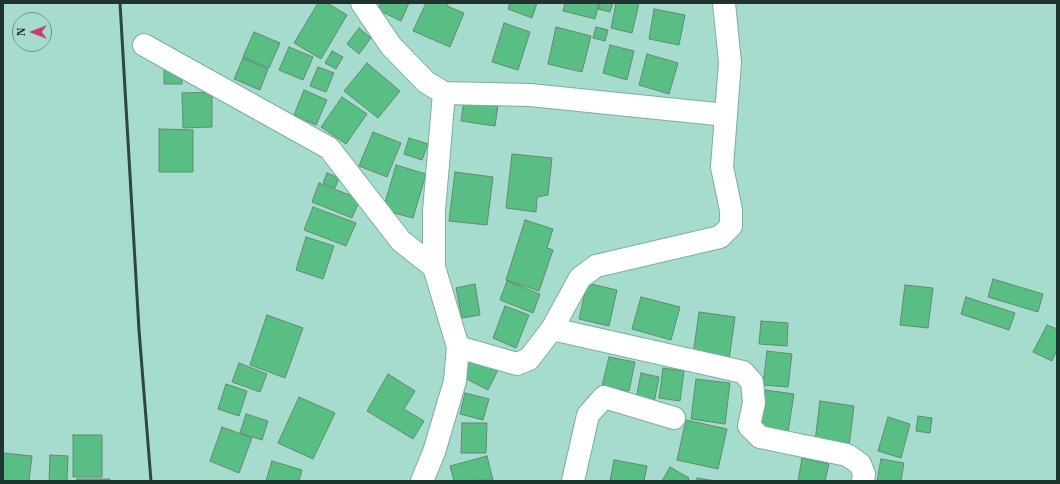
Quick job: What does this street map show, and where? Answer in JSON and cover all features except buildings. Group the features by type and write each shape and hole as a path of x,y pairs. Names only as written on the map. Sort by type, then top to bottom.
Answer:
{"street":[{"path":"362,3 391,46 426,82 444,93 530,95 726,114"},
{"path":"458,347 517,364 529,360 552,329 580,278 596,266 720,237 730,226 731,210 722,167 730,62 724,3"},
{"path":"144,45 330,148 401,241 434,267"},
{"path":"422,481 434,452 455,381 458,347 434,267 434,211 444,93"},
{"path":"552,329 743,372 752,382 754,403 749,426 760,437 847,455 860,464 864,474 863,481"},
{"path":"573,481 588,415 604,397 674,418"}],"railway":[{"path":"120,3 139,330 151,481"}]}
